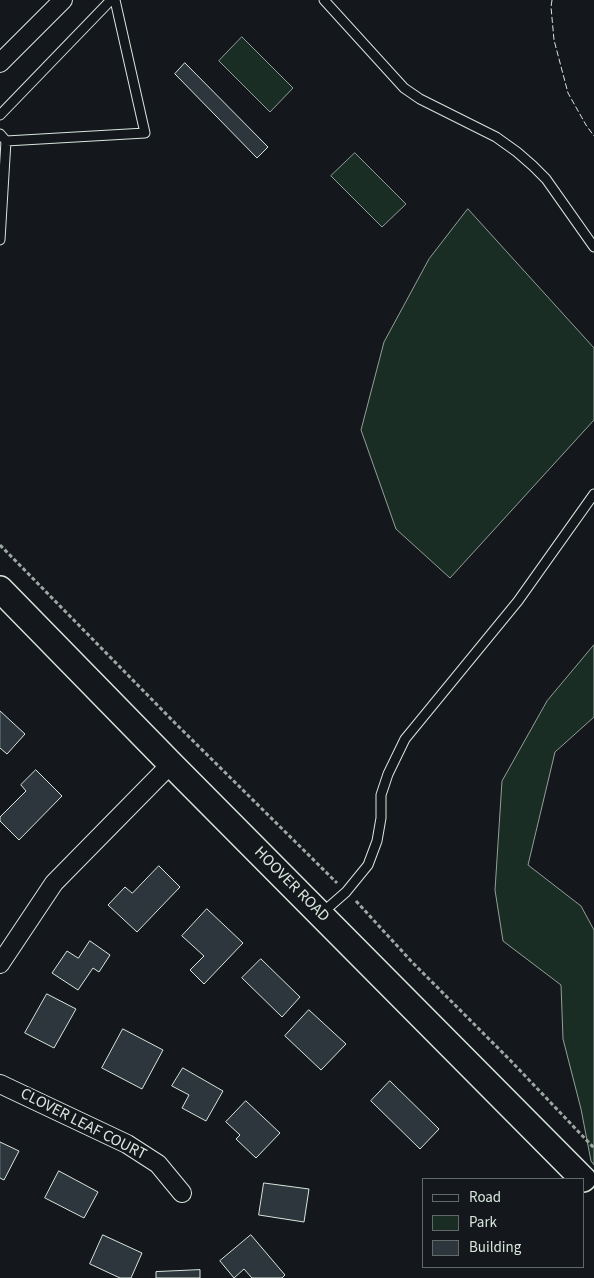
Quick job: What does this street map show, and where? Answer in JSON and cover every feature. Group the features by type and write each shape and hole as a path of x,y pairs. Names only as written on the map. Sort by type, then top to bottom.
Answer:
{"main road":[{"name":"HOOVER ROAD","path":"0,589 582,1178"},
{"name":"HOOVER ROAD","path":"584,1180 594,1191"}],"street":[{"path":"0,62 63,0"},
{"path":"0,964 54,883 171,764"},
{"name":"CLOVER LEAF COURT","path":"0,1084 127,1144 158,1164 182,1193"}],"lane":[{"path":"0,115 111,0"},
{"path":"0,240 3,137 145,133 115,0"},
{"path":"324,0 404,88 420,99 496,138 517,152 533,166 546,179 594,247"},
{"path":"320,914 346,892 368,865 378,841 381,795 388,774 405,739 518,601 594,494"}],"path":[{"path":"0,545 346,892 594,1148"}],"green space":[{"path":"242,37 293,88 270,112 219,61"},
{"path":"355,153 406,204 382,227 331,176"},
{"path":"468,209 594,348 594,420 450,578 396,529 361,430 384,342 429,259"},
{"path":"594,645 594,717 555,752 528,865 581,906 594,930 594,1165 591,1161 581,1109 563,1039 561,985 503,941 495,890 502,781 547,701"}],"building":[{"path":"185,63 268,147 257,158 175,74"},
{"path":"0,711 25,734 7,754 0,748"},
{"path":"36,770 62,796 19,840 0,821 0,817 26,791 21,785"},
{"path":"159,866 180,887 137,932 108,905 125,887 132,893"},
{"path":"207,909 243,943 204,984 190,970 204,956 182,936"},
{"path":"90,941 110,955 99,972 93,968 78,990 52,973 67,951 78,958"},
{"path":"261,959 300,997 282,1017 242,978"},
{"path":"47,994 76,1009 54,1048 25,1033"},
{"path":"309,1010 346,1044 321,1070 285,1036"},
{"path":"123,1029 163,1050 142,1089 102,1068"},
{"path":"183,1068 223,1091 206,1121 182,1108 189,1095 172,1086"},
{"path":"390,1081 439,1129 420,1149 371,1101"},
{"path":"246,1101 280,1133 256,1158 236,1139 240,1135 226,1122"},
{"path":"0,1142 19,1151 4,1180 0,1178"},
{"path":"59,1171 98,1192 84,1218 45,1198"},
{"path":"264,1183 309,1189 304,1222 259,1215"},
{"path":"103,1235 142,1253 131,1278 120,1278 90,1264"},
{"path":"251,1235 285,1275 282,1278 252,1278 244,1269 234,1278 220,1261"},
{"path":"200,1270 200,1278 156,1278 156,1272"}],"fence":[{"path":"552,0 554,40 568,93 594,136"}]}
